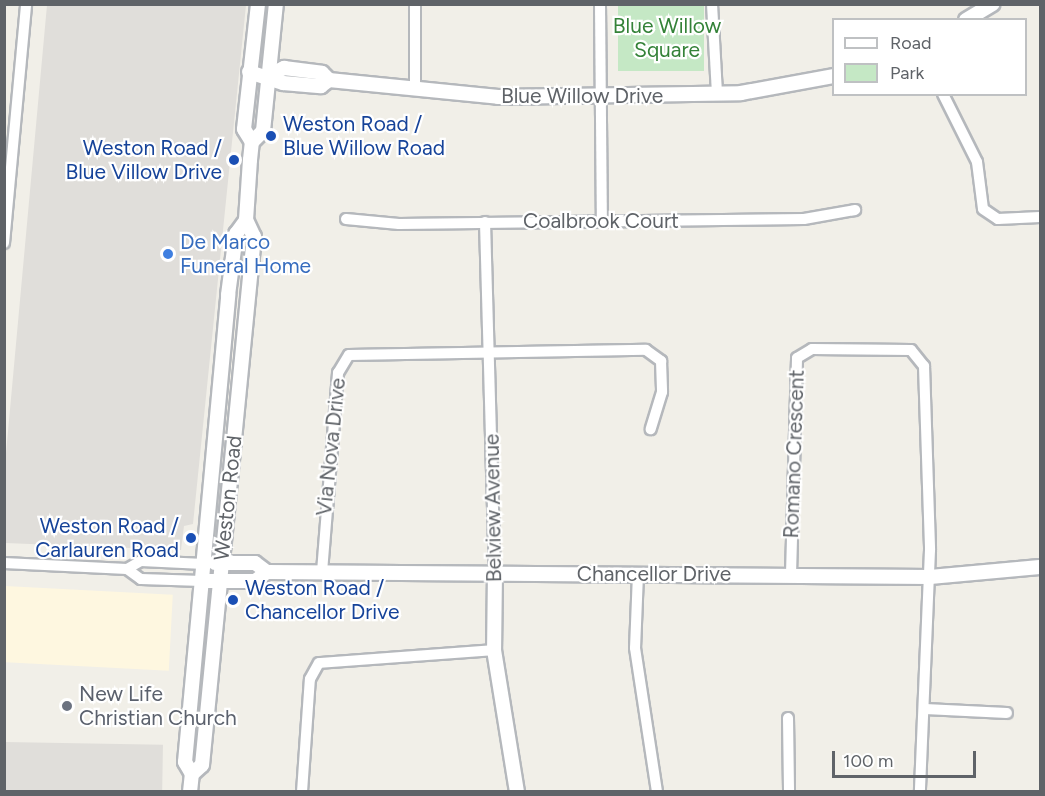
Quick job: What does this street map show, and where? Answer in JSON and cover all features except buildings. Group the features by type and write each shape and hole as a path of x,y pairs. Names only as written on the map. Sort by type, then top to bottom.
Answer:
{"street":[{"path":"4,243 26,4"},
{"name":"Weston Road","path":"192,774 202,765 254,237 246,220 252,142 244,129 258,4"},
{"name":"Weston Road","path":"252,142 263,131 276,4"},
{"path":"415,4 416,89"},
{"path":"600,4 602,221"},
{"path":"712,4 717,94"},
{"path":"969,18 993,4"},
{"name":"Blue Willow Drive","path":"249,72 270,75 283,83 321,86 329,80 498,97 717,94 832,76"},
{"path":"944,96 977,162 983,209 998,219 1041,217"},
{"name":"Coalbrook Court","path":"346,219 399,224 804,219 855,210"},
{"name":"Weston Road","path":"190,792 192,774 184,762 236,234 246,220"},
{"name":"Belview Avenue","path":"485,222 485,351 495,455 494,650 517,792"},
{"name":"Romano Crescent","path":"791,574 798,358 812,349 911,350 924,366 930,577"},
{"path":"485,351 656,354 662,392 651,429"},
{"name":"Via Nova Drive","path":"322,572 323,520 344,358 361,352 485,351"},
{"path":"4,563 127,569 141,561 204,564"},
{"name":"Chancellor Drive","path":"204,564 255,564 267,572 791,574 930,577 1041,567"},
{"path":"127,569 141,579 202,581"},
{"name":"Chancellor Drive","path":"202,581 255,581 267,572"},
{"path":"638,574 635,648 657,792"},
{"path":"920,792 930,577"},
{"path":"302,792 310,679 319,663 494,650"},
{"path":"925,709 1007,713"},
{"path":"788,718 789,792"}],"shaded area":[{"path":"47,5 246,5 193,524 184,526 181,550 5,543 5,464"},
{"path":"5,586 173,595 169,671 4,662"},
{"path":"5,742 163,745 162,792 4,791"}],"green space":[{"name":"Blue Willow Square","path":"618,5 704,5 704,71 618,71"}],"place":[{"name":"Weston Road / Blue Willow Road","path":"271,136"},
{"name":"Weston Road / Blue Villow Drive","path":"234,160"},
{"name":"De Marco Funeral Home","path":"168,254"},
{"name":"Weston Road / Carlauren Road","path":"191,538"},
{"name":"Weston Road / Chancellor Drive","path":"233,600"},
{"name":"New Life Christian Church","path":"67,706"}]}
